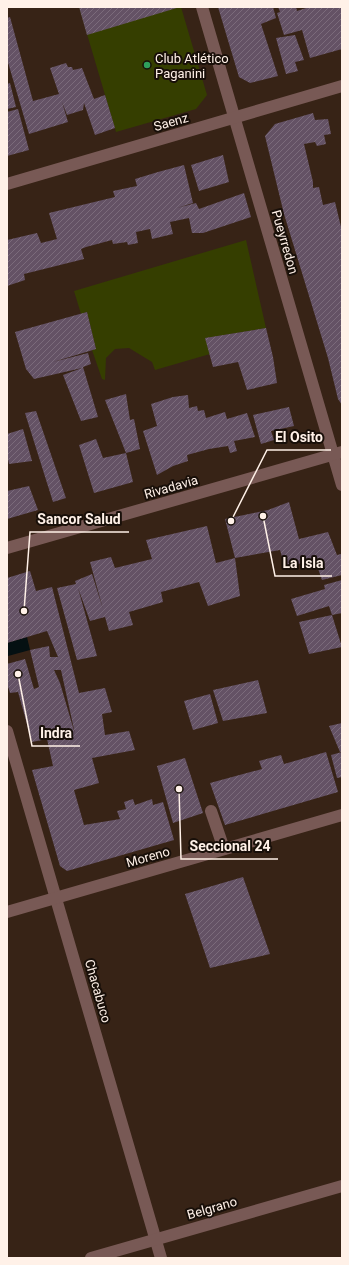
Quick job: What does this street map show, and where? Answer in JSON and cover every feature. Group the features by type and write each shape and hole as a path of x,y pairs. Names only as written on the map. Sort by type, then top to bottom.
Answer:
{"street":[{"name":"Pueyrredon","path":"202,7 234,117 338,453 342,486"},
{"name":"Saenz","path":"7,184 342,86"},
{"name":"Rivadavia","path":"7,548 338,453"},
{"name":"Chacabuco","path":"7,731 161,1258"},
{"path":"211,811 224,849"},
{"name":"Moreno","path":"7,912 342,815"},
{"name":"Belgrano","path":"91,1258 342,1186"}],"green space":[{"name":"Club Atlético Paganini","path":"79,7 181,7 207,95 196,109 116,132"},
{"path":"246,240 266,328 206,338 210,354 155,370 152,362 129,348 115,349 106,358 105,380 102,379 92,350 96,349 87,312 81,314 74,291"}],"shaded area":[{"path":"27,637 30,650 8,656 7,643"}],"building":[{"path":"79,7 180,7 87,35"},
{"path":"218,7 273,7 276,18 261,24 278,76 250,83 239,77"},
{"path":"278,7 296,7 297,11 309,7 342,7 342,49 310,58 302,30 284,35 277,13 280,12"},
{"path":"10,17 33,101 59,94 50,68 66,63 68,67 72,67 73,70 82,68 94,99 105,95 115,128 95,135 84,103 83,110 67,115 62,102 68,122 29,134 7,59 7,18"},
{"path":"295,35 304,60 295,62 298,71 286,74 276,38"},
{"path":"10,83 16,107 7,109 7,84"},
{"path":"18,109 29,150 7,156 7,112"},
{"path":"313,113 315,120 328,119 331,134 324,135 326,144 317,146 315,142 304,144 313,182 313,188 319,187 323,205 335,202 342,231 342,405 338,399 328,358 284,214 265,136 275,124"},
{"path":"223,155 229,182 199,191 191,165"},
{"path":"184,165 193,203 177,208 196,203 199,209 244,193 251,217 203,233 192,233 189,218 170,222 173,234 152,239 150,229 136,232 138,243 128,245 127,242 113,244 112,240 86,247 81,249 84,259 24,274 25,280 7,286 7,240 37,233 41,243 57,239 49,213 115,197 113,191 137,186 135,179"},
{"path":"87,312 96,349 53,362 88,353 91,364 83,367 98,417 81,421 63,375 82,368 34,379 26,369 15,332"},
{"path":"266,328 277,383 247,390 238,362 213,367 205,338"},
{"path":"126,394 130,420 134,419 140,449 126,453 105,400"},
{"path":"188,395 189,408 197,406 198,411 204,410 206,418 225,412 227,419 247,413 255,437 234,441 237,451 230,453 228,446 187,455 188,461 173,466 157,475 143,431 157,426 151,404 173,397"},
{"path":"289,407 294,426 271,431 274,440 261,444 253,415"},
{"path":"36,411 66,498 53,502 25,413"},
{"path":"23,429 32,461 9,464 7,453 7,434"},
{"path":"96,439 103,458 126,453 133,482 94,493 79,445"},
{"path":"29,486 38,510 7,519 7,491"},
{"path":"289,502 299,539 328,532 337,555 341,554 342,575 322,580 315,560 285,567 280,550 235,558 225,519 268,510"},
{"path":"207,526 216,563 235,558 240,596 208,606 199,582 161,592 163,602 129,612 133,625 109,631 105,617 90,621 78,588 97,656 77,660 57,588 76,584 75,581 92,574 103,609 90,562 111,557 115,568 152,559 146,540"},
{"path":"30,571 36,591 52,587 79,693 105,688 112,712 102,714 105,735 129,731 135,750 92,758 99,783 74,790 84,825 120,819 117,811 126,809 124,802 133,799 135,805 152,799 153,805 163,802 174,840 67,871 60,866 32,770 53,766 47,739 32,742 18,692 10,693 7,683 7,664 25,659 34,689 39,687 30,650 49,646 50,657 58,657 47,631 7,643 7,578","holes":["54,670 61,670 75,734 60,683"]},
{"path":"342,580 342,613 332,615 329,606 297,616 291,599 325,589 324,585"},
{"path":"332,615 342,647 309,654 299,622"},
{"path":"258,680 267,713 223,721 213,690"},
{"path":"210,694 218,723 193,730 184,701"},
{"path":"342,723 342,751 340,752 329,726"},
{"path":"326,752 338,792 225,825 210,783 262,769 259,761 281,755 284,764"},
{"path":"342,752 342,777 337,778 331,755"},
{"path":"185,758 203,813 173,823 157,766"},
{"path":"243,877 270,954 210,968 185,894"}],"place":[{"name":"Club Atlético Paganini","path":"147,65"},
{"name":"La Isla","path":"263,516"},
{"name":"El Osito","path":"231,521"},
{"name":"Sancor Salud","path":"24,611"},
{"name":"Indra","path":"18,674"},
{"name":"Seccional 24","path":"179,789"}]}
